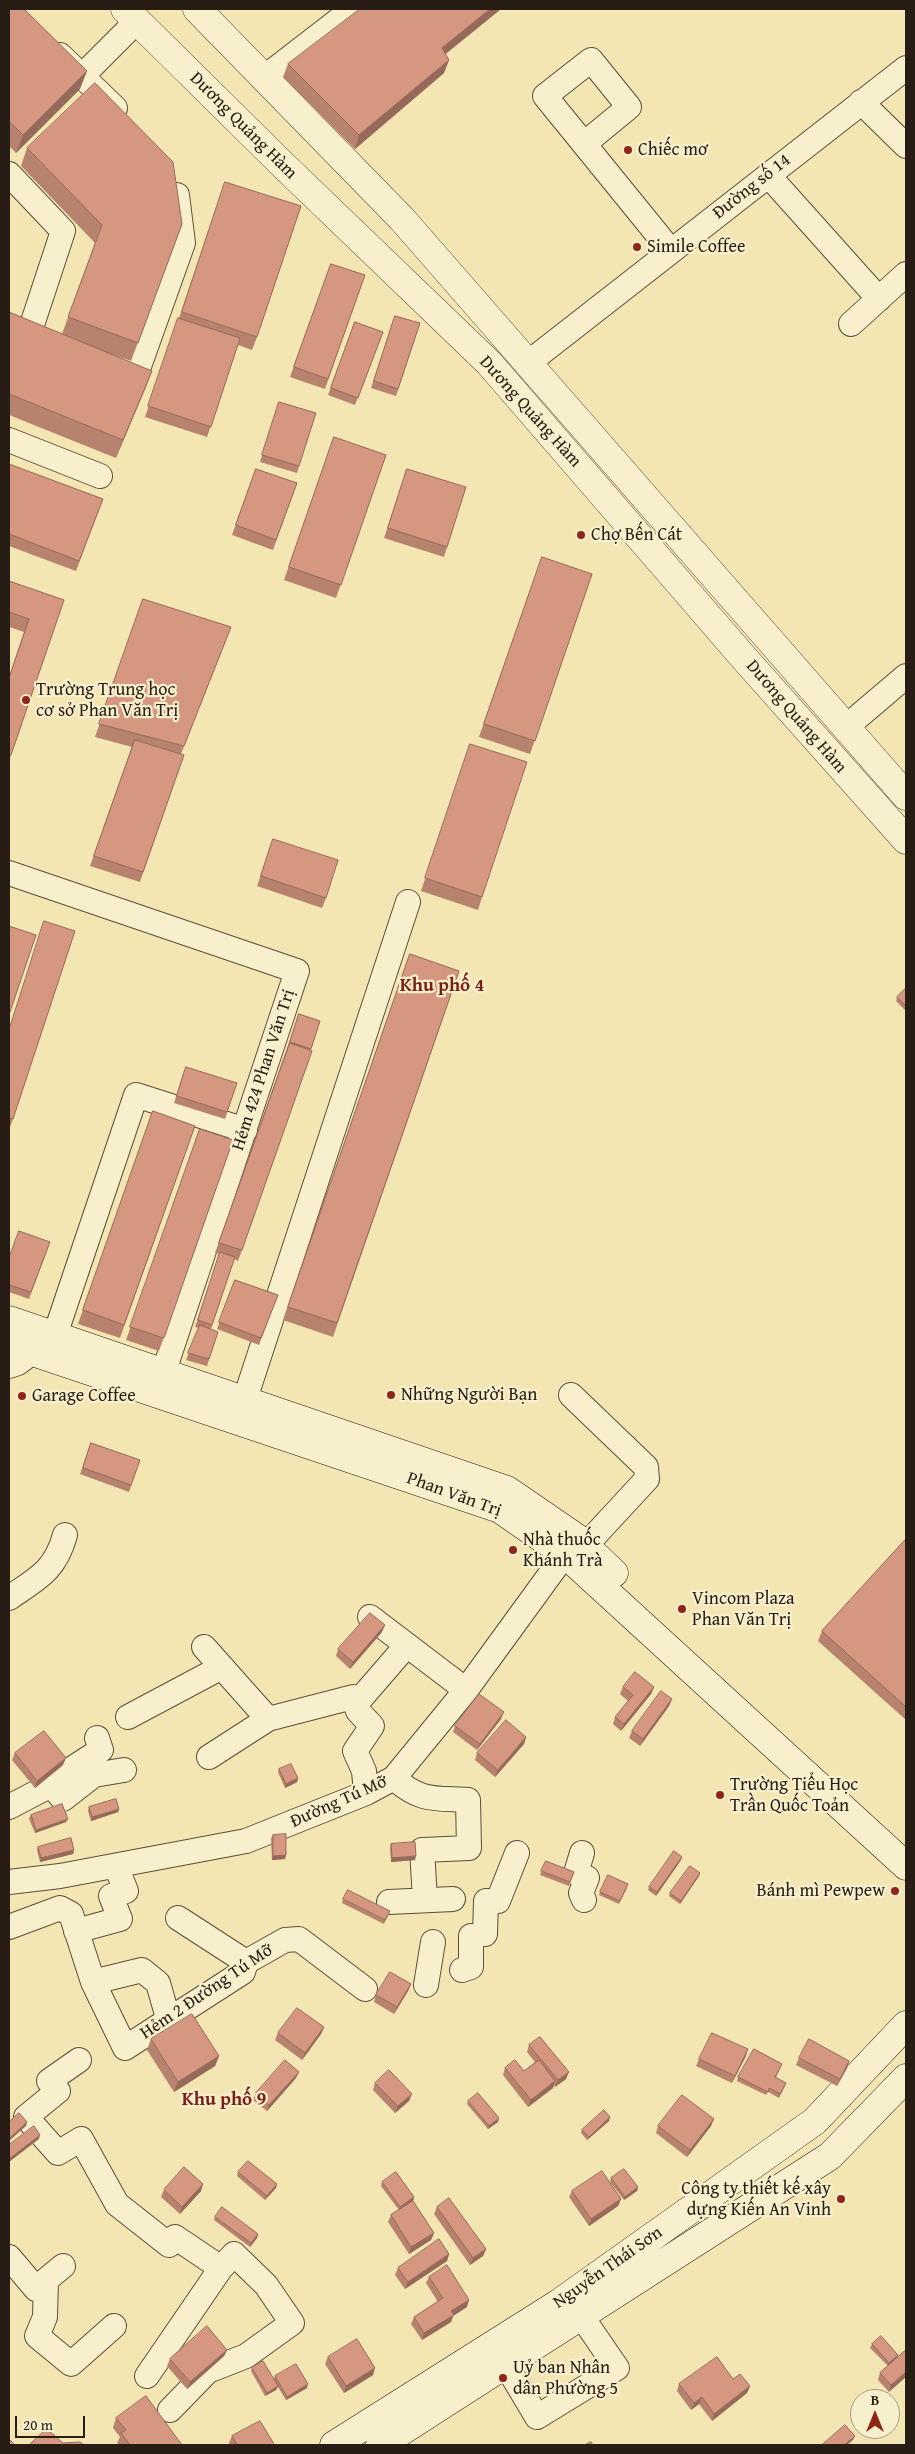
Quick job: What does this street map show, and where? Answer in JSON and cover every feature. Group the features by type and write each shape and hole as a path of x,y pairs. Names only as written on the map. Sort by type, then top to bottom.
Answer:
{"main road":[{"name":"Dương Quảng Hàm","path":"197,9 402,219 906,796"},
{"name":"Dương Quảng Hàm","path":"131,15 505,382 744,658 906,840"},
{"path":"505,382 528,363"},
{"name":"Phan Văn Trị","path":"9,1320 244,1399 291,1427"},
{"name":"Phan Văn Trị","path":"21,1349 507,1490 726,1689 906,1866"},
{"name":"Phan Văn Trị","path":"726,1689 906,1842"},
{"name":"Nguyễn Thái Sơn","path":"380,2445 438,2394 559,2303 815,2121 906,2025"},
{"name":"Nguyễn Thái Sơn","path":"334,2445 438,2394 506,2365 582,2317 830,2156 906,2078"}],"street":[{"path":"265,77 353,9"},
{"path":"85,87 131,15"},
{"path":"47,42 85,87 132,124"},
{"name":"Đường số 14","path":"528,363 906,68"},
{"path":"861,102 906,146"},
{"path":"584,144 671,251"},
{"path":"13,169 64,231 29,331"},
{"path":"92,355 137,372 183,243 174,172"},
{"path":"768,175 879,299"},
{"path":"852,324 906,274"},
{"path":"9,440 100,476"},
{"path":"846,727 906,676"},
{"name":"Hẻm 424 Phan Văn Trị","path":"9,873 297,971 164,1371"},
{"path":"244,1399 408,902"},
{"path":"9,1366 18,1364 21,1349 56,1335 136,1095 244,1130"},
{"name":"Đường Tú Mỡ","path":"9,1882 116,1866 246,1841 366,1793 394,1778 466,1690 575,1550 647,1479 648,1472 646,1467 571,1395"},
{"path":"9,1598 50,1569 65,1535"},
{"path":"370,1617 466,1690"},
{"path":"356,1704 407,1645"},
{"path":"204,1647 268,1719"},
{"path":"128,1718 222,1667"},
{"path":"209,1757 268,1719 354,1697 358,1711 372,1726 355,1751 364,1771 366,1793"},
{"path":"9,1807 51,1785 54,1780 101,1750 97,1738"},
{"path":"51,1785 63,1799 94,1776 124,1770"},
{"path":"394,1778 406,1789 422,1798 468,1800 469,1848 422,1850 425,1899"},
{"path":"462,1970 471,1967 486,1901 498,1901 517,1853"},
{"path":"582,1853 576,1873 586,1878 581,1893 584,1900"},
{"path":"76,1931 120,1919 111,1896 126,1891 116,1866"},
{"path":"389,1902 453,1899"},
{"name":"Hẻm 2 Đường Tú Mỡ","path":"9,1927 60,1908 71,1914 93,1982 124,2048 168,2018 243,1972 246,1962 285,1940 299,1939 365,1989"},
{"path":"178,1918 246,1962"},
{"path":"426,1985 433,1942"},
{"path":"93,1982 142,1970 158,1983 168,2018"},
{"path":"79,2060 49,2081 58,2091 26,2117 58,2153 81,2139 117,2204 172,2241 221,2268"},
{"path":"147,2376 221,2268 234,2254 266,2285 292,2323 246,2356 208,2371 170,2410"},
{"path":"9,2257 36,2289 54,2273 45,2317 37,2336 71,2364 114,2326"},
{"path":"506,2365 537,2418 617,2368 582,2317"}],"building":[{"path":"9,9 24,9 87,71 23,135 9,121"},
{"path":"360,9 490,9 442,48 449,60 359,135 288,64"},
{"path":"95,83 173,162 182,224 138,343 68,317 102,225 27,148"},
{"path":"225,182 301,206 257,337 182,312"},
{"path":"331,264 365,275 328,379 294,367"},
{"path":"9,312 152,371 123,440 9,394"},
{"path":"395,316 420,323 398,389 374,381"},
{"path":"178,318 240,338 211,427 148,406"},
{"path":"355,322 383,332 358,398 331,388"},
{"path":"279,402 316,413 299,466 262,455"},
{"path":"334,437 386,455 341,585 289,567"},
{"path":"9,464 103,499 79,561 9,534"},
{"path":"256,469 297,483 276,540 236,525"},
{"path":"407,469 466,487 447,547 388,528"},
{"path":"542,557 592,574 535,741 484,724"},
{"path":"9,581 64,600 11,755 9,754 9,678 29,619 9,612"},
{"path":"143,599 231,627 184,746 99,724"},
{"path":"135,740 184,755 143,872 94,856"},
{"path":"470,744 527,762 482,897 425,878"},
{"path":"273,839 338,860 326,898 261,876"},
{"path":"44,921 75,931 13,1119 9,1118 9,1030"},
{"path":"9,926 36,935 9,1015"},
{"path":"410,954 459,971 337,1323 288,1307"},
{"path":"906,988 906,1006 897,997"},
{"path":"299,1014 320,1021 311,1049 290,1042"},
{"path":"290,1043 312,1051 242,1250 219,1243"},
{"path":"186,1067 237,1083 227,1112 177,1096"},
{"path":"153,1111 195,1126 124,1325 83,1310"},
{"path":"200,1129 233,1140 164,1338 130,1327"},
{"path":"19,1231 50,1242 31,1292 9,1285 9,1258"},
{"path":"220,1252 235,1257 212,1325 198,1320"},
{"path":"235,1280 278,1295 261,1338 219,1322"},
{"path":"200,1325 218,1332 209,1359 188,1353"},
{"path":"91,1443 140,1460 131,1485 83,1468"},
{"path":"906,1539 906,1707 822,1631"},
{"path":"370,1613 385,1625 353,1662 338,1649"},
{"path":"635,1672 654,1687 624,1724 615,1717 633,1695 623,1687"},
{"path":"661,1691 672,1699 643,1739 632,1731"},
{"path":"479,1694 504,1712 480,1744 455,1726"},
{"path":"506,1720 526,1737 498,1770 477,1753"},
{"path":"44,1731 66,1758 37,1781 15,1753"},
{"path":"291,1764 298,1778 286,1784 279,1769"},
{"path":"116,1799 119,1809 92,1817 89,1807"},
{"path":"62,1804 68,1819 36,1830 31,1815"},
{"path":"286,1834 286,1855 273,1856 273,1835"},
{"path":"71,1838 74,1850 41,1858 38,1847"},
{"path":"415,1842 416,1856 392,1858 391,1844"},
{"path":"674,1851 682,1857 657,1892 649,1887"},
{"path":"546,1861 574,1872 570,1882 541,1871"},
{"path":"690,1866 700,1873 681,1901 670,1893"},
{"path":"608,1875 628,1884 620,1901 600,1892"},
{"path":"348,1890 390,1911 385,1920 343,1899"},
{"path":"390,1972 411,1984 397,2007 376,1995"},
{"path":"297,2008 324,2027 305,2053 278,2033"},
{"path":"192,2014 219,2056 178,2082 151,2039"},
{"path":"712,2033 748,2049 735,2076 699,2059"},
{"path":"540,2037 569,2072 558,2080 529,2045"},
{"path":"809,2039 849,2061 840,2079 799,2058"},
{"path":"754,2049 782,2064 775,2077 786,2083 780,2094 769,2088 768,2092 738,2077"},
{"path":"285,2060 299,2072 269,2105 256,2093"},
{"path":"515,2060 524,2071 539,2060 555,2081 531,2100 505,2068"},
{"path":"389,2070 412,2094 398,2106 375,2083"},
{"path":"478,2093 499,2118 489,2126 468,2101"},
{"path":"682,2095 714,2119 690,2150 658,2126"},
{"path":"604,2110 610,2117 589,2137 582,2130"},
{"path":"19,2113 27,2122 9,2139 9,2122"},
{"path":"34,2126 40,2135 9,2159 9,2145"},
{"path":"248,2161 277,2184 267,2196 238,2172"},
{"path":"184,2167 203,2184 182,2207 164,2190"},
{"path":"624,2169 638,2187 625,2197 611,2178"},
{"path":"602,2171 621,2199 591,2219 572,2191"},
{"path":"396,2172 414,2197 400,2207 382,2182"},
{"path":"449,2198 486,2249 473,2258 437,2207"},
{"path":"413,2201 434,2233 411,2247 391,2215"},
{"path":"222,2207 258,2234 251,2243 215,2217"},
{"path":"439,2239 449,2254 408,2282 398,2268"},
{"path":"447,2265 469,2300 451,2311 454,2315 424,2333 414,2317 443,2298 429,2277"},
{"path":"207,2326 227,2350 190,2382 170,2359"},
{"path":"881,2336 898,2355 889,2363 872,2344"},
{"path":"357,2339 375,2368 346,2386 328,2357"},
{"path":"906,2350 906,2372 891,2385 880,2373"},
{"path":"717,2357 733,2379 740,2374 750,2386 714,2414 702,2397 694,2403 679,2384"},
{"path":"263,2361 278,2386 267,2393 252,2368"},
{"path":"296,2364 308,2384 287,2397 275,2376"},
{"path":"146,2396 182,2445 130,2445 121,2433 126,2430 116,2418"},
{"path":"260,2421 274,2444 237,2445 232,2436"},
{"path":"845,2425 850,2430 851,2439 844,2445 822,2445"},
{"path":"47,2429 63,2443 80,2442 84,2445 29,2445"},
{"path":"9,2439 15,2445 9,2445"}],"place":[{"name":"Chiếc mơ","path":"628,150"},
{"name":"Simile Coffee","path":"637,247"},
{"name":"Chợ Bến Cát","path":"581,535"},
{"name":"Trường Trung học cơ sở Phan Văn Trị","path":"26,700"},
{"name":"Những Người Bạn","path":"391,1395"},
{"name":"Garage Coffee","path":"22,1396"},
{"name":"Nhà thuốc Khánh Trà","path":"513,1550"},
{"name":"Vincom Plaza Phan Văn Trị","path":"682,1609"},
{"name":"Trường Tiểu Học Trần Quốc Toản","path":"720,1795"},
{"name":"Bánh mì Pewpew","path":"895,1891"},
{"name":"Công ty thiết kế xây dựng Kiến An Vinh","path":"841,2199"},
{"name":"Uỷ ban Nhân dân Phường 5","path":"503,2378"}],"district":[{"name":"Khu phố 4","path":"442,986"},
{"name":"Khu phố 9","path":"224,2100"}]}
